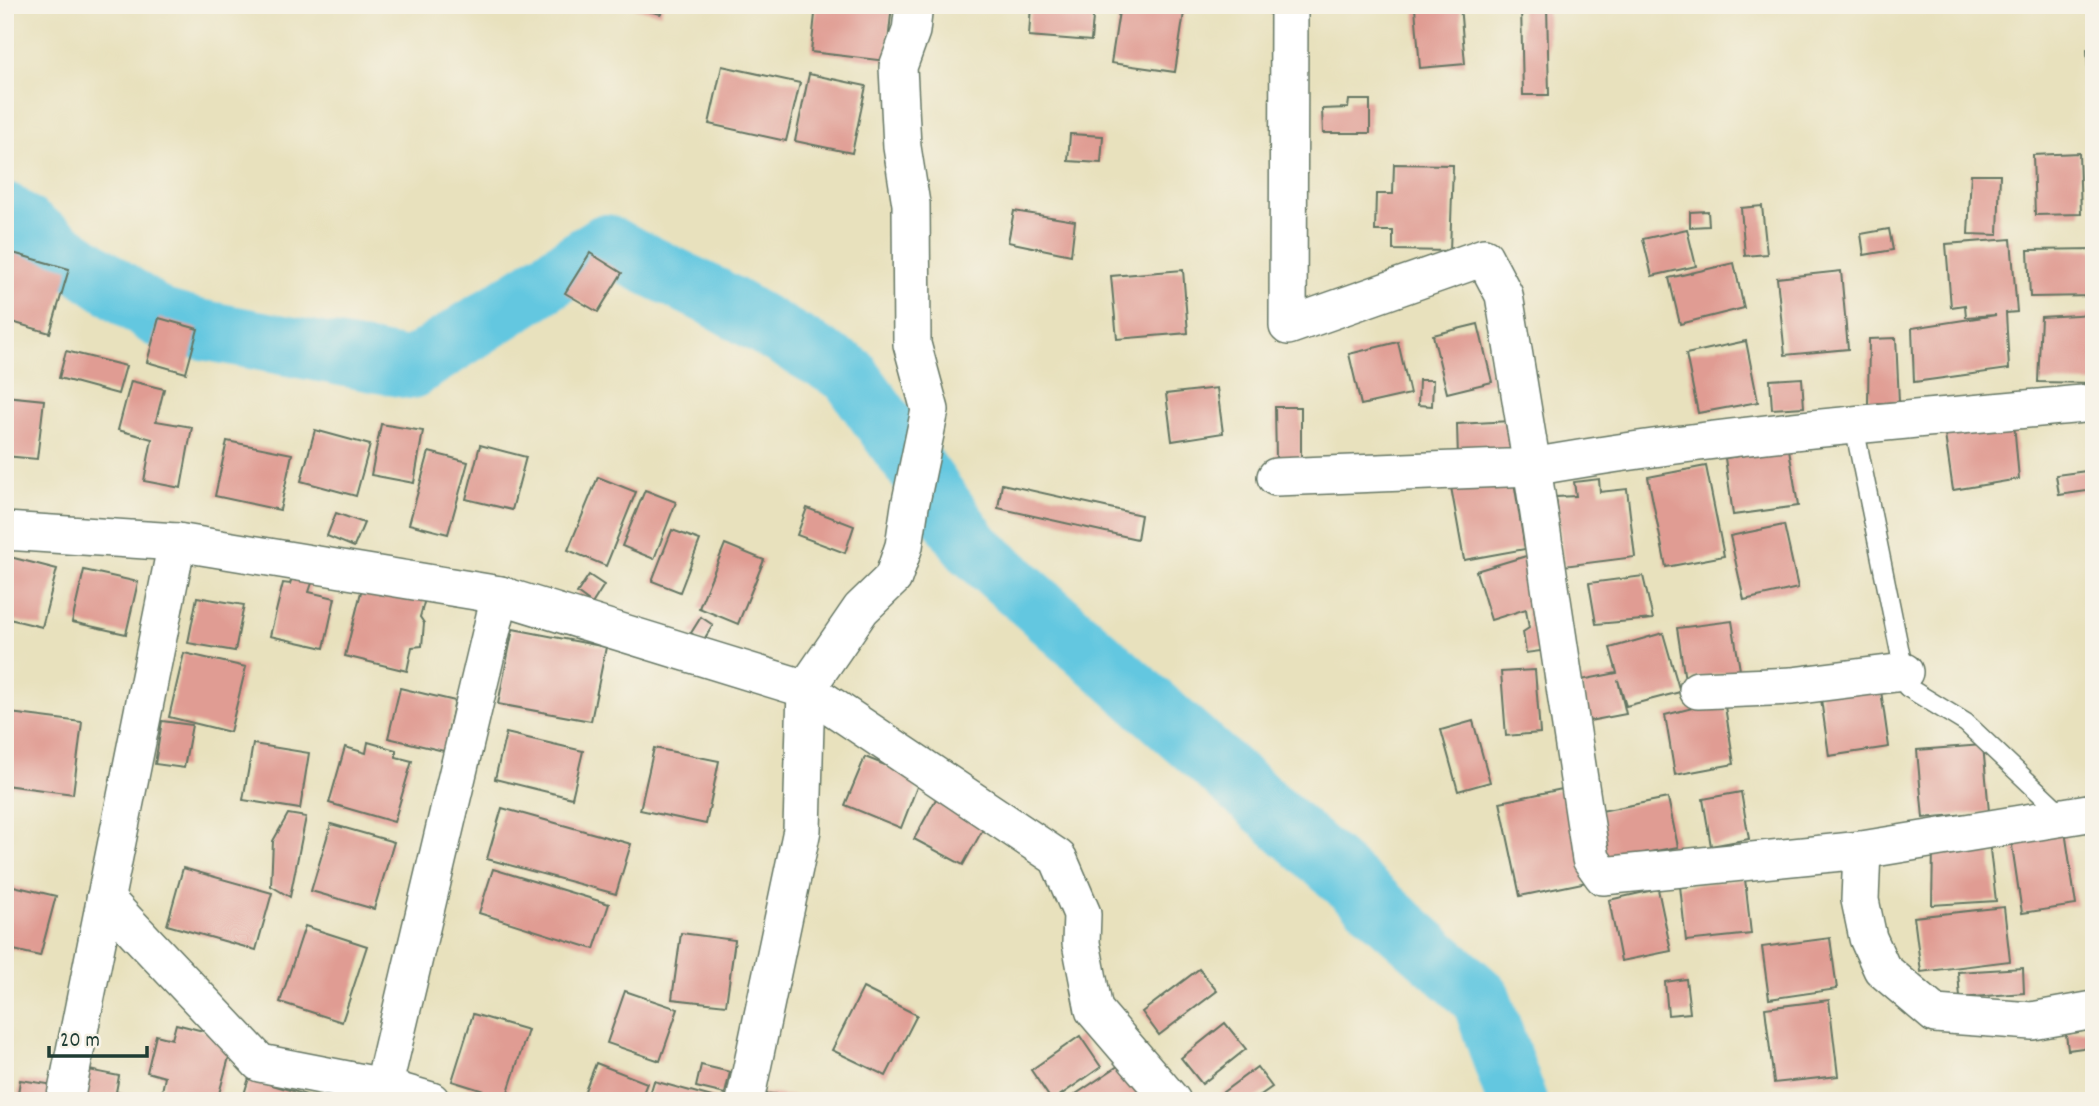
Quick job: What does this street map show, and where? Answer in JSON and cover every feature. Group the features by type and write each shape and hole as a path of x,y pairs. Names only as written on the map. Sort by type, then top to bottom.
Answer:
{"street":[{"path":"744,1101 802,830 806,689 861,610 893,578 904,546 930,410 912,344 911,204 902,147 898,68 911,32 914,5"},
{"path":"1289,5 1288,326 1484,257 1504,295 1591,859 1604,876 1862,850 2079,814"},
{"path":"1276,477 1532,467 1606,454 2094,403"},
{"path":"5,531 177,542 500,595 806,689 1058,858 1082,914 1081,943 1094,1010 1172,1101"},
{"path":"65,1101 177,542"},
{"path":"381,1094 500,595"},
{"path":"1698,691 1792,686 1904,672"},
{"path":"1862,850 1860,901 1868,938 1882,969 1935,1014 2032,1021 2094,1010"},
{"path":"105,899 260,1063 381,1094 431,1101"}],"lane":[{"path":"1854,426 1907,687 1966,723 2079,814"}],"building":[{"path":"622,5 663,5 661,14"},
{"path":"816,5 892,5 886,61 811,52"},
{"path":"1031,5 1094,5 1091,41 1029,36"},
{"path":"1120,5 1185,6 1175,72 1111,63"},
{"path":"1460,5 1465,64 1420,68 1415,8"},
{"path":"1521,5 1547,5 1549,95 1523,95"},
{"path":"2094,48 2094,128 2091,128 2087,49"},
{"path":"722,66 800,83 786,141 709,124"},
{"path":"809,74 866,86 852,153 795,141"},
{"path":"1349,100 1370,100 1370,133 1323,133 1322,109 1348,108"},
{"path":"1070,134 1103,136 1101,163 1068,161"},
{"path":"2079,153 2081,214 2035,215 2033,155"},
{"path":"1394,164 1453,165 1450,251 1393,250 1393,231 1375,231 1376,194 1393,194"},
{"path":"1971,174 2000,174 1998,235 1968,234"},
{"path":"1762,206 1767,254 1745,256 1741,208"},
{"path":"1014,211 1075,221 1071,255 1008,242"},
{"path":"1708,211 1709,226 1690,227 1690,212"},
{"path":"1687,229 1696,266 1652,276 1643,239"},
{"path":"1889,229 1893,250 1864,255 1861,234"},
{"path":"2011,239 2017,312 2006,313 2009,369 1914,382 1912,328 1996,315 1966,317 1965,305 1951,307 1946,244"},
{"path":"2094,249 2094,296 2030,297 2028,250"},
{"path":"6,251 69,269 50,333 5,320"},
{"path":"590,253 622,273 598,312 565,293"},
{"path":"1734,263 1744,308 1680,324 1669,278"},
{"path":"1183,270 1188,333 1117,339 1111,276"},
{"path":"1841,271 1848,349 1785,355 1777,278"},
{"path":"2094,314 2094,383 2038,382 2041,317"},
{"path":"159,318 198,329 186,373 147,362"},
{"path":"1478,324 1492,382 1447,393 1433,335"},
{"path":"1896,338 1899,402 1868,404 1869,339"},
{"path":"1746,341 1758,402 1698,413 1686,354"},
{"path":"1398,342 1410,394 1361,405 1349,354"},
{"path":"66,351 126,366 118,394 59,378"},
{"path":"1802,378 1804,407 1772,409 1770,380"},
{"path":"1419,380 1433,380 1432,406 1418,405"},
{"path":"131,381 164,389 156,421 192,427 181,488 144,481 152,439 118,430"},
{"path":"1217,388 1223,433 1172,441 1166,394"},
{"path":"5,396 44,400 37,459 5,456"},
{"path":"1275,407 1301,407 1301,458 1276,459"},
{"path":"1511,421 1513,456 1458,458 1457,424"},
{"path":"2014,423 2019,479 1953,490 1945,435"},
{"path":"381,424 423,431 414,483 371,475"},
{"path":"315,430 370,445 356,496 301,481"},
{"path":"227,441 292,454 280,510 215,496"},
{"path":"480,445 526,457 512,510 466,499"},
{"path":"1789,449 1798,506 1733,515 1725,458"},
{"path":"429,452 468,462 448,534 409,524"},
{"path":"1706,466 1724,556 1666,567 1648,477"},
{"path":"2094,470 2094,490 2059,495 2056,475"},
{"path":"1513,476 1525,549 1464,560 1451,487"},
{"path":"598,477 636,492 606,566 568,550"},
{"path":"1599,479 1600,492 1627,489 1635,557 1564,566 1556,497 1576,496 1574,482"},
{"path":"1002,484 1141,515 1137,539 998,508"},
{"path":"645,490 676,502 654,559 622,546"},
{"path":"807,508 854,526 845,553 797,535"},
{"path":"336,513 364,523 354,547 327,536"},
{"path":"1784,525 1798,588 1744,600 1730,536"},
{"path":"672,530 700,540 680,592 652,581"},
{"path":"725,544 764,560 738,624 699,608"},
{"path":"1536,553 1556,649 1526,653 1523,632 1529,628 1526,609 1491,620 1476,571"},
{"path":"6,556 57,569 42,627 5,618"},
{"path":"84,570 138,582 126,634 72,622"},
{"path":"589,575 604,585 592,604 577,593"},
{"path":"1643,576 1653,619 1596,624 1589,583"},
{"path":"292,578 312,583 309,592 335,598 324,648 270,636 283,583 290,584"},
{"path":"363,584 425,599 420,617 424,623 422,646 412,647 407,671 345,656"},
{"path":"197,597 244,605 235,651 188,643"},
{"path":"701,617 713,625 703,641 691,633"},
{"path":"1732,621 1740,670 1685,680 1677,628"},
{"path":"513,629 606,647 591,721 498,704"},
{"path":"1663,633 1680,692 1626,706 1618,680 1626,714 1589,721 1581,680 1617,673 1610,648"},
{"path":"184,653 246,667 230,732 169,717"},
{"path":"1535,670 1540,733 1506,736 1501,672"},
{"path":"1880,684 1889,747 1829,756 1820,692"},
{"path":"400,688 455,701 444,751 388,738"},
{"path":"1724,700 1734,764 1675,775 1665,715"},
{"path":"10,713 82,722 73,794 5,785 5,750"},
{"path":"162,721 192,725 184,768 155,764"},
{"path":"1473,721 1490,782 1458,791 1441,730"},
{"path":"506,733 583,751 572,798 495,779"},
{"path":"368,742 396,750 396,757 412,761 394,822 329,803 345,747 366,753"},
{"path":"253,744 309,753 300,809 243,800"},
{"path":"1983,745 1989,812 1923,818 1917,750"},
{"path":"654,748 719,761 706,824 640,810"},
{"path":"865,757 920,779 901,828 845,805"},
{"path":"942,788 991,815 963,865 914,839"},
{"path":"1567,788 1587,882 1520,896 1500,802"},
{"path":"1741,792 1749,839 1711,846 1703,799"},
{"path":"1668,798 1678,847 1605,860 1596,812"},
{"path":"502,808 631,844 616,894 487,859"},
{"path":"288,814 306,817 290,897 271,886 273,841"},
{"path":"331,824 394,842 374,909 311,891"},
{"path":"2065,831 2076,905 2022,913 2011,839"},
{"path":"1989,841 1996,901 1932,905 1933,848"},
{"path":"183,868 272,893 256,950 167,925"},
{"path":"493,869 609,904 594,949 479,913"},
{"path":"1745,879 1751,934 1686,941 1680,886"},
{"path":"5,884 56,896 40,956 5,948"},
{"path":"1658,889 1671,951 1621,961 1609,900"},
{"path":"2004,907 2010,961 1921,972 1914,917"},
{"path":"305,926 367,946 342,1022 280,1002"},
{"path":"681,933 735,940 726,1005 672,999"},
{"path":"1830,938 1837,989 1769,999 1762,947"},
{"path":"2023,968 2024,993 1960,998 1958,972"},
{"path":"1199,969 1217,991 1159,1035 1142,1012"},
{"path":"1686,979 1690,1013 1668,1015 1665,982"},
{"path":"863,988 917,1015 886,1076 832,1050"},
{"path":"625,991 678,1009 660,1061 607,1043"},
{"path":"1829,1000 1838,1076 1774,1083 1765,1008"},
{"path":"473,1014 528,1030 506,1098 452,1081"},
{"path":"1225,1023 1246,1049 1202,1084 1181,1058"},
{"path":"176,1024 234,1039 217,1101 198,1101 162,1091 165,1077 147,1072 156,1035 172,1039"},
{"path":"2088,1030 2090,1047 2068,1050 2066,1034"},
{"path":"1080,1036 1101,1067 1052,1101 1031,1070"},
{"path":"1130,1058 1159,1101 1072,1101 1070,1098"},
{"path":"596,1063 647,1083 640,1101 581,1101"},
{"path":"701,1065 730,1072 725,1094 696,1087"},
{"path":"1257,1067 1272,1087 1252,1101 1211,1101"},
{"path":"89,1070 119,1076 116,1092 157,1101 82,1101"},
{"path":"249,1078 323,1100 242,1101"},
{"path":"20,1080 55,1085 52,1101 17,1101"},
{"path":"654,1081 723,1100 723,1101 648,1101"},
{"path":"762,1093 824,1099 824,1101 761,1101"}],"waterway":[{"path":"5,212 159,318 198,329 411,369 605,244 716,298 849,374 973,548 1481,998 1517,1101"}]}
